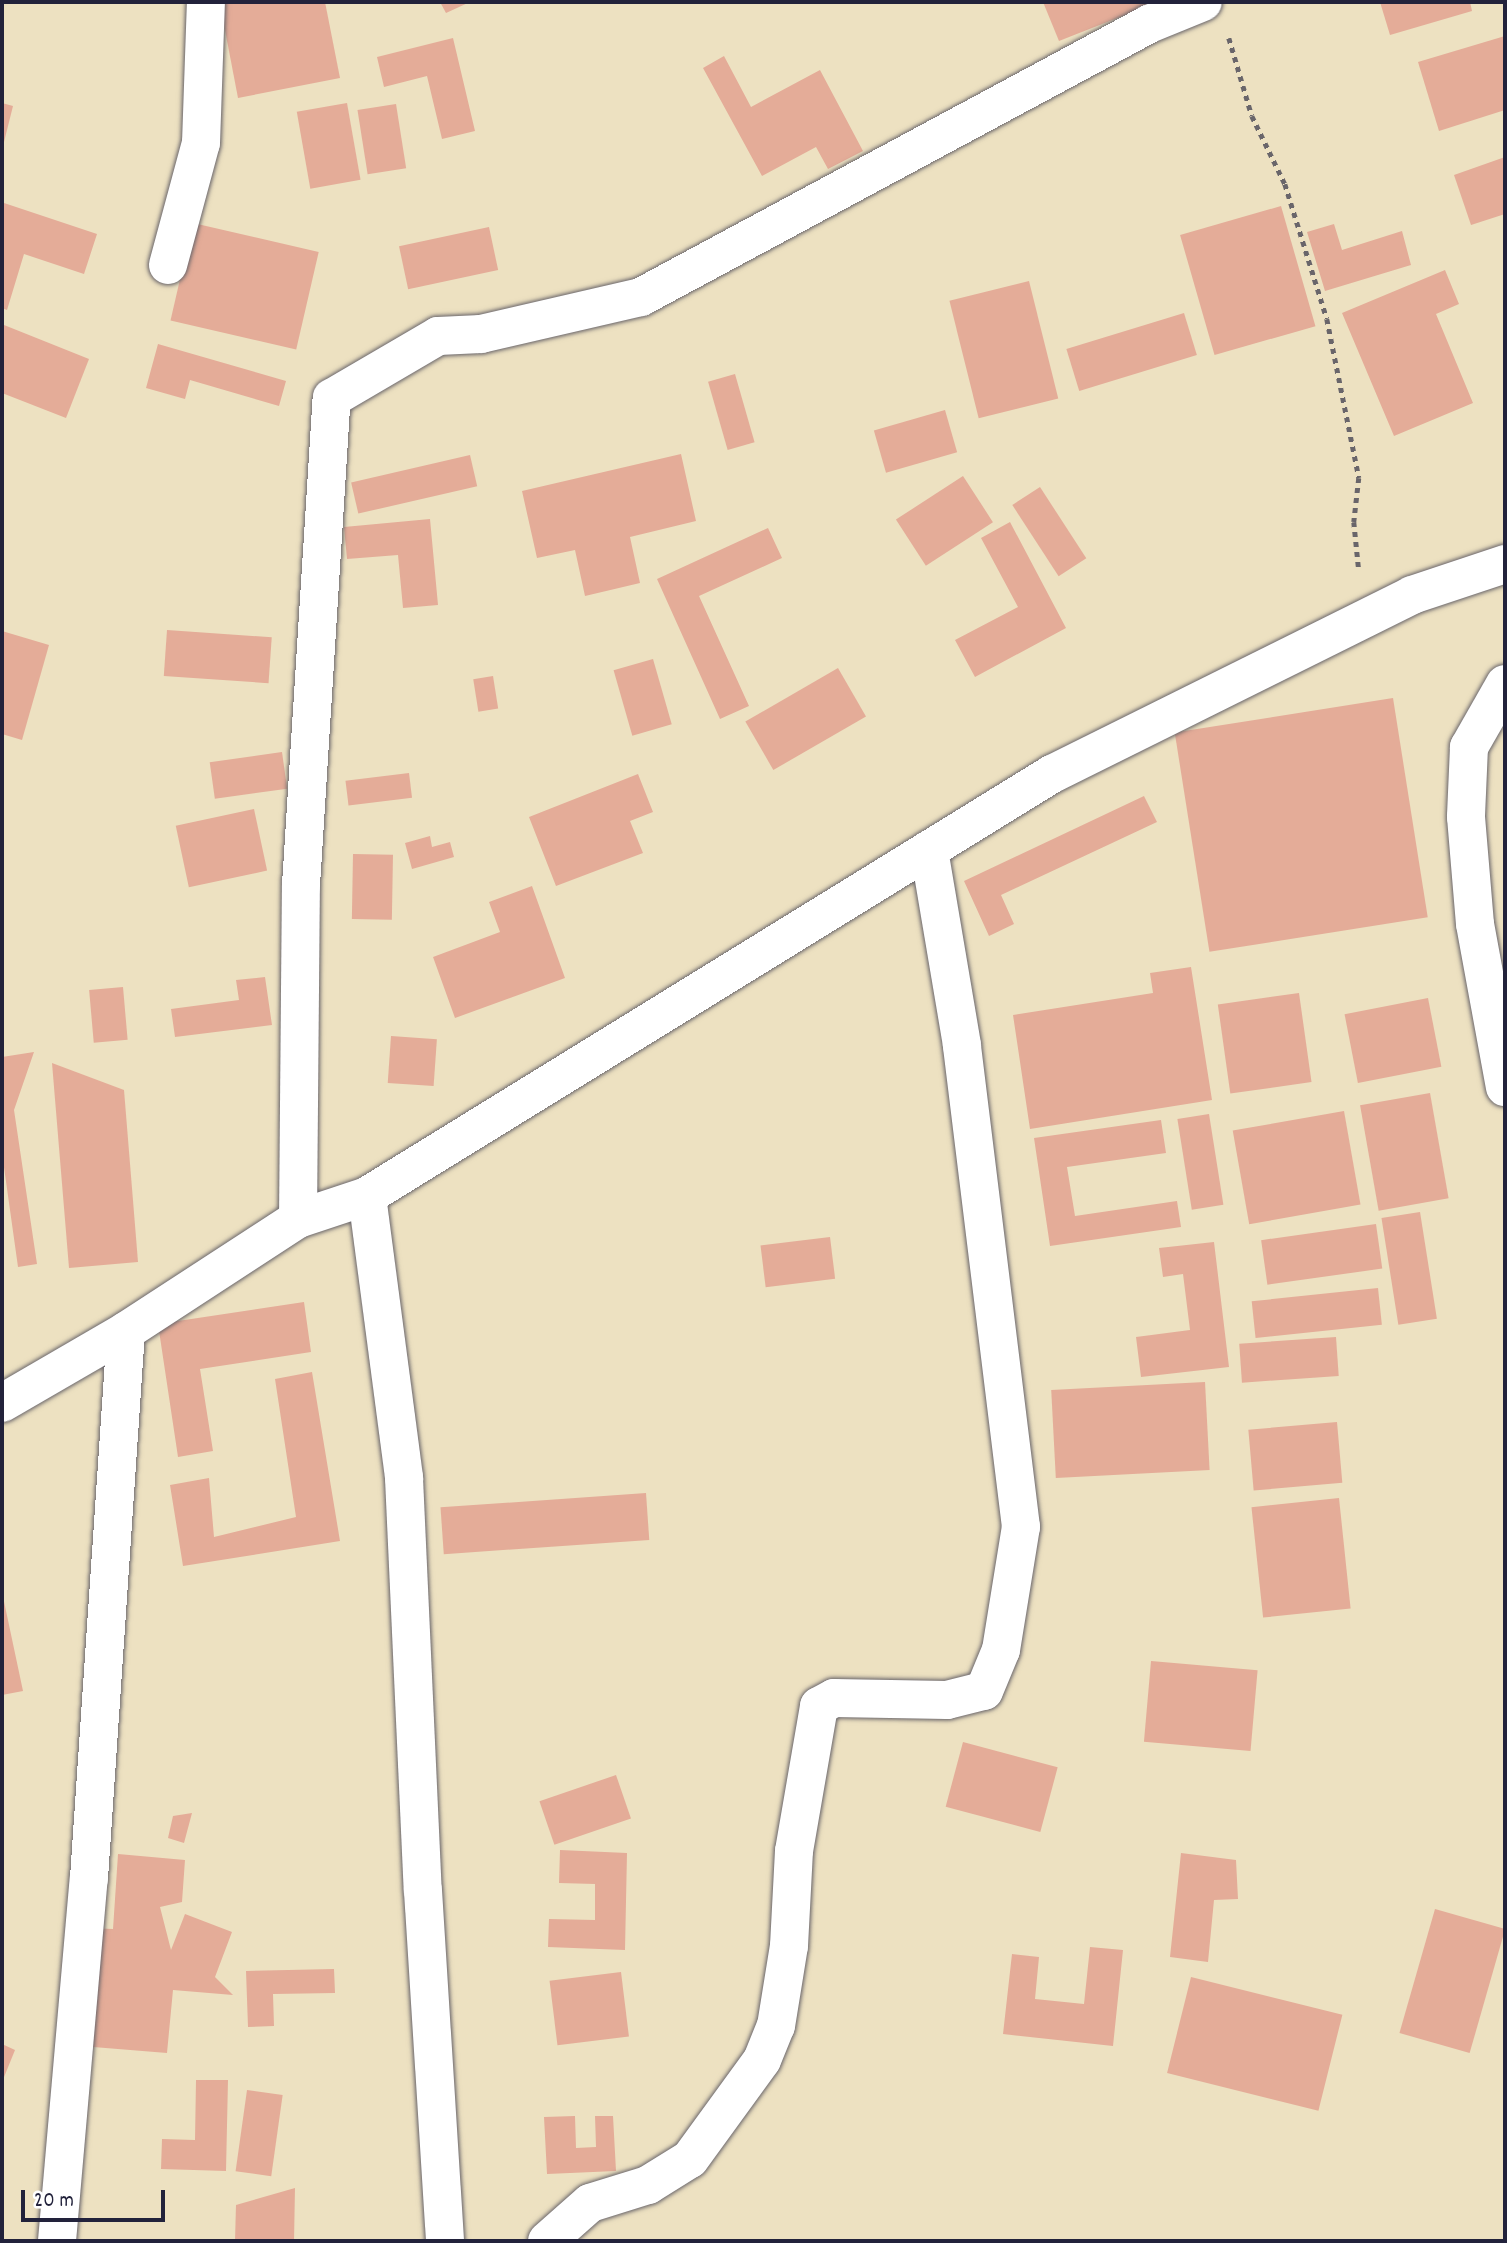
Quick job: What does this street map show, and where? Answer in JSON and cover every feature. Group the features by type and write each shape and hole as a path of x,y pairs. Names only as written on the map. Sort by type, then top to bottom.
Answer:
{"street":[{"path":"168,265 201,143 206,2"},
{"path":"298,1219 301,885 332,398 438,336 481,334 640,297 1149,24 1214,14"},
{"path":"2,1403 126,1331 298,1219 367,1196 1052,774 1412,595 1505,564"},
{"path":"1505,684 1469,747 1466,817 1475,924 1505,1087"},
{"path":"547,2241 590,2203 648,2185 690,2159 710,2137 762,2060 776,2026 789,1946 794,1851 819,1706 834,1698 947,1700 984,1690 1001,1650 1021,1527 962,1045 929,850"},
{"path":"367,1196 404,1478 423,1891 445,2241"},
{"path":"57,2241 89,1878 126,1331"}],"path":[{"path":"1214,14 1252,116 1285,184 1326,319 1359,478 1353,522 1364,621"}],"building":[{"path":"325,2 340,78 238,98 220,4"},
{"path":"440,2 470,2 446,13"},
{"path":"1043,2 1158,2 1059,41"},
{"path":"1380,2 1470,2 1472,11 1390,35"},
{"path":"1505,36 1505,110 1439,131 1418,62"},
{"path":"453,38 475,131 442,139 427,76 384,87 377,57"},
{"path":"724,56 751,107 820,70 863,151 828,169 816,147 762,176 703,68"},
{"path":"2,103 13,106 3,146 2,146"},
{"path":"347,103 361,180 310,189 297,112"},
{"path":"396,104 406,168 368,174 357,110"},
{"path":"1505,157 1505,214 1471,225 1454,175"},
{"path":"4,203 97,234 84,274 24,254 7,310 2,308"},
{"path":"1281,206 1315,326 1215,355 1180,235"},
{"path":"193,223 319,252 296,349 171,320"},
{"path":"1334,224 1342,250 1402,231 1411,265 1325,291 1307,232"},
{"path":"489,227 498,270 408,289 399,246"},
{"path":"1445,270 1459,304 1436,314 1473,403 1394,436 1342,313"},
{"path":"1029,281 1058,398 979,418 949,301"},
{"path":"1184,313 1197,355 1079,391 1066,349"},
{"path":"4,325 89,359 66,418 2,393"},
{"path":"158,344 286,381 279,406 190,380 185,399 146,388"},
{"path":"735,374 755,442 728,450 708,382"},
{"path":"945,410 957,452 886,473 874,430"},
{"path":"681,454 696,521 630,537 640,583 585,596 575,550 537,558 522,491"},
{"path":"470,455 477,486 358,514 351,482"},
{"path":"963,476 993,522 926,566 896,520"},
{"path":"1040,487 1086,558 1059,576 1012,505"},
{"path":"430,519 438,605 403,608 398,555 347,559 344,527"},
{"path":"1010,522 1066,628 975,677 955,640 1018,607 981,538"},
{"path":"768,528 782,558 699,596 749,706 720,719 657,579"},
{"path":"167,630 272,637 269,683 164,676"},
{"path":"2,631 49,645 22,740 2,734"},
{"path":"653,659 672,724 632,736 614,670"},
{"path":"838,668 866,716 773,770 745,722"},
{"path":"493,676 498,709 478,712 473,679"},
{"path":"1393,698 1428,917 1209,952 1175,733"},
{"path":"282,752 287,789 215,799 210,762"},
{"path":"409,773 412,798 349,806 345,781"},
{"path":"638,774 653,812 630,821 643,853 556,886 529,817"},
{"path":"1144,796 1157,822 1001,895 1014,924 989,936 964,881"},
{"path":"254,809 267,871 189,887 176,826"},
{"path":"430,836 432,847 450,842 454,857 412,869 405,843"},
{"path":"353,854 393,855 392,920 352,919"},
{"path":"532,886 565,978 455,1018 433,957 500,932 489,902"},
{"path":"1191,967 1212,1100 1030,1129 1013,1015 1153,993 1150,973"},
{"path":"265,977 272,1025 175,1037 171,1009 239,1000 236,980"},
{"path":"123,987 128,1040 94,1043 89,990"},
{"path":"1299,993 1312,1082 1230,1094 1218,1004"},
{"path":"1428,998 1441,1067 1358,1083 1345,1014"},
{"path":"391,1036 437,1039 434,1086 388,1083"},
{"path":"34,1052 14,1110 37,1264 18,1267 2,1153 2,1057"},
{"path":"52,1063 124,1090 138,1262 69,1268"},
{"path":"1430,1093 1449,1198 1379,1211 1360,1105"},
{"path":"1344,1111 1360,1205 1249,1224 1233,1131"},
{"path":"1209,1114 1223,1205 1192,1210 1177,1119"},
{"path":"1161,1120 1166,1153 1067,1167 1075,1216 1177,1201 1181,1227 1050,1246 1034,1138"},
{"path":"1420,1212 1437,1319 1398,1325 1381,1218"},
{"path":"1376,1224 1382,1269 1267,1285 1261,1240"},
{"path":"830,1237 835,1279 766,1287 761,1246"},
{"path":"1214,1242 1229,1367 1141,1377 1136,1337 1190,1330 1183,1274 1163,1277 1159,1248"},
{"path":"1378,1288 1382,1325 1256,1338 1252,1301"},
{"path":"304,1302 311,1352 200,1369 213,1451 178,1457 158,1324"},
{"path":"1336,1337 1339,1376 1242,1383 1239,1344"},
{"path":"312,1372 340,1541 183,1566 170,1485 209,1478 214,1537 296,1517 275,1379"},
{"path":"1205,1382 1210,1470 1056,1478 1051,1390"},
{"path":"1337,1422 1342,1483 1254,1491 1248,1430"},
{"path":"646,1493 649,1540 444,1554 441,1507"},
{"path":"1339,1498 1351,1608 1263,1618 1251,1507"},
{"path":"2,1592 23,1691 2,1695"},
{"path":"1151,1661 1258,1670 1251,1751 1144,1742"},
{"path":"963,1742 1058,1767 1040,1832 946,1807"},
{"path":"616,1775 631,1818 554,1845 539,1801"},
{"path":"192,1813 184,1843 168,1838 173,1816"},
{"path":"560,1850 627,1853 625,1950 548,1947 549,1919 595,1920 595,1884 559,1883"},
{"path":"1181,1853 1236,1860 1238,1899 1214,1900 1208,1962 1170,1957"},
{"path":"118,1854 185,1860 182,1902 160,1907 171,1950 185,1914 232,1932 215,1977 233,1995 173,1990 167,2053 81,2046 90,1928 113,1929"},
{"path":"1435,1909 1505,1929 1470,2053 1399,2033"},
{"path":"1090,1947 1123,1950 1113,2046 1003,2034 1012,1954 1039,1957 1035,1999 1084,2004"},
{"path":"334,1969 335,1993 273,1994 274,2026 248,2027 246,1971"},
{"path":"621,1972 629,2037 557,2045 550,1981"},
{"path":"1191,1977 1342,2015 1318,2111 1167,2073"},
{"path":"2,2044 15,2050 2,2082"},
{"path":"196,2080 228,2080 226,2171 161,2169 162,2139 195,2140"},
{"path":"247,2090 283,2095 271,2176 236,2171"},
{"path":"575,2116 576,2148 596,2147 595,2116 613,2116 616,2171 547,2174 544,2117"},
{"path":"295,2188 294,2241 235,2241 236,2205"}]}
